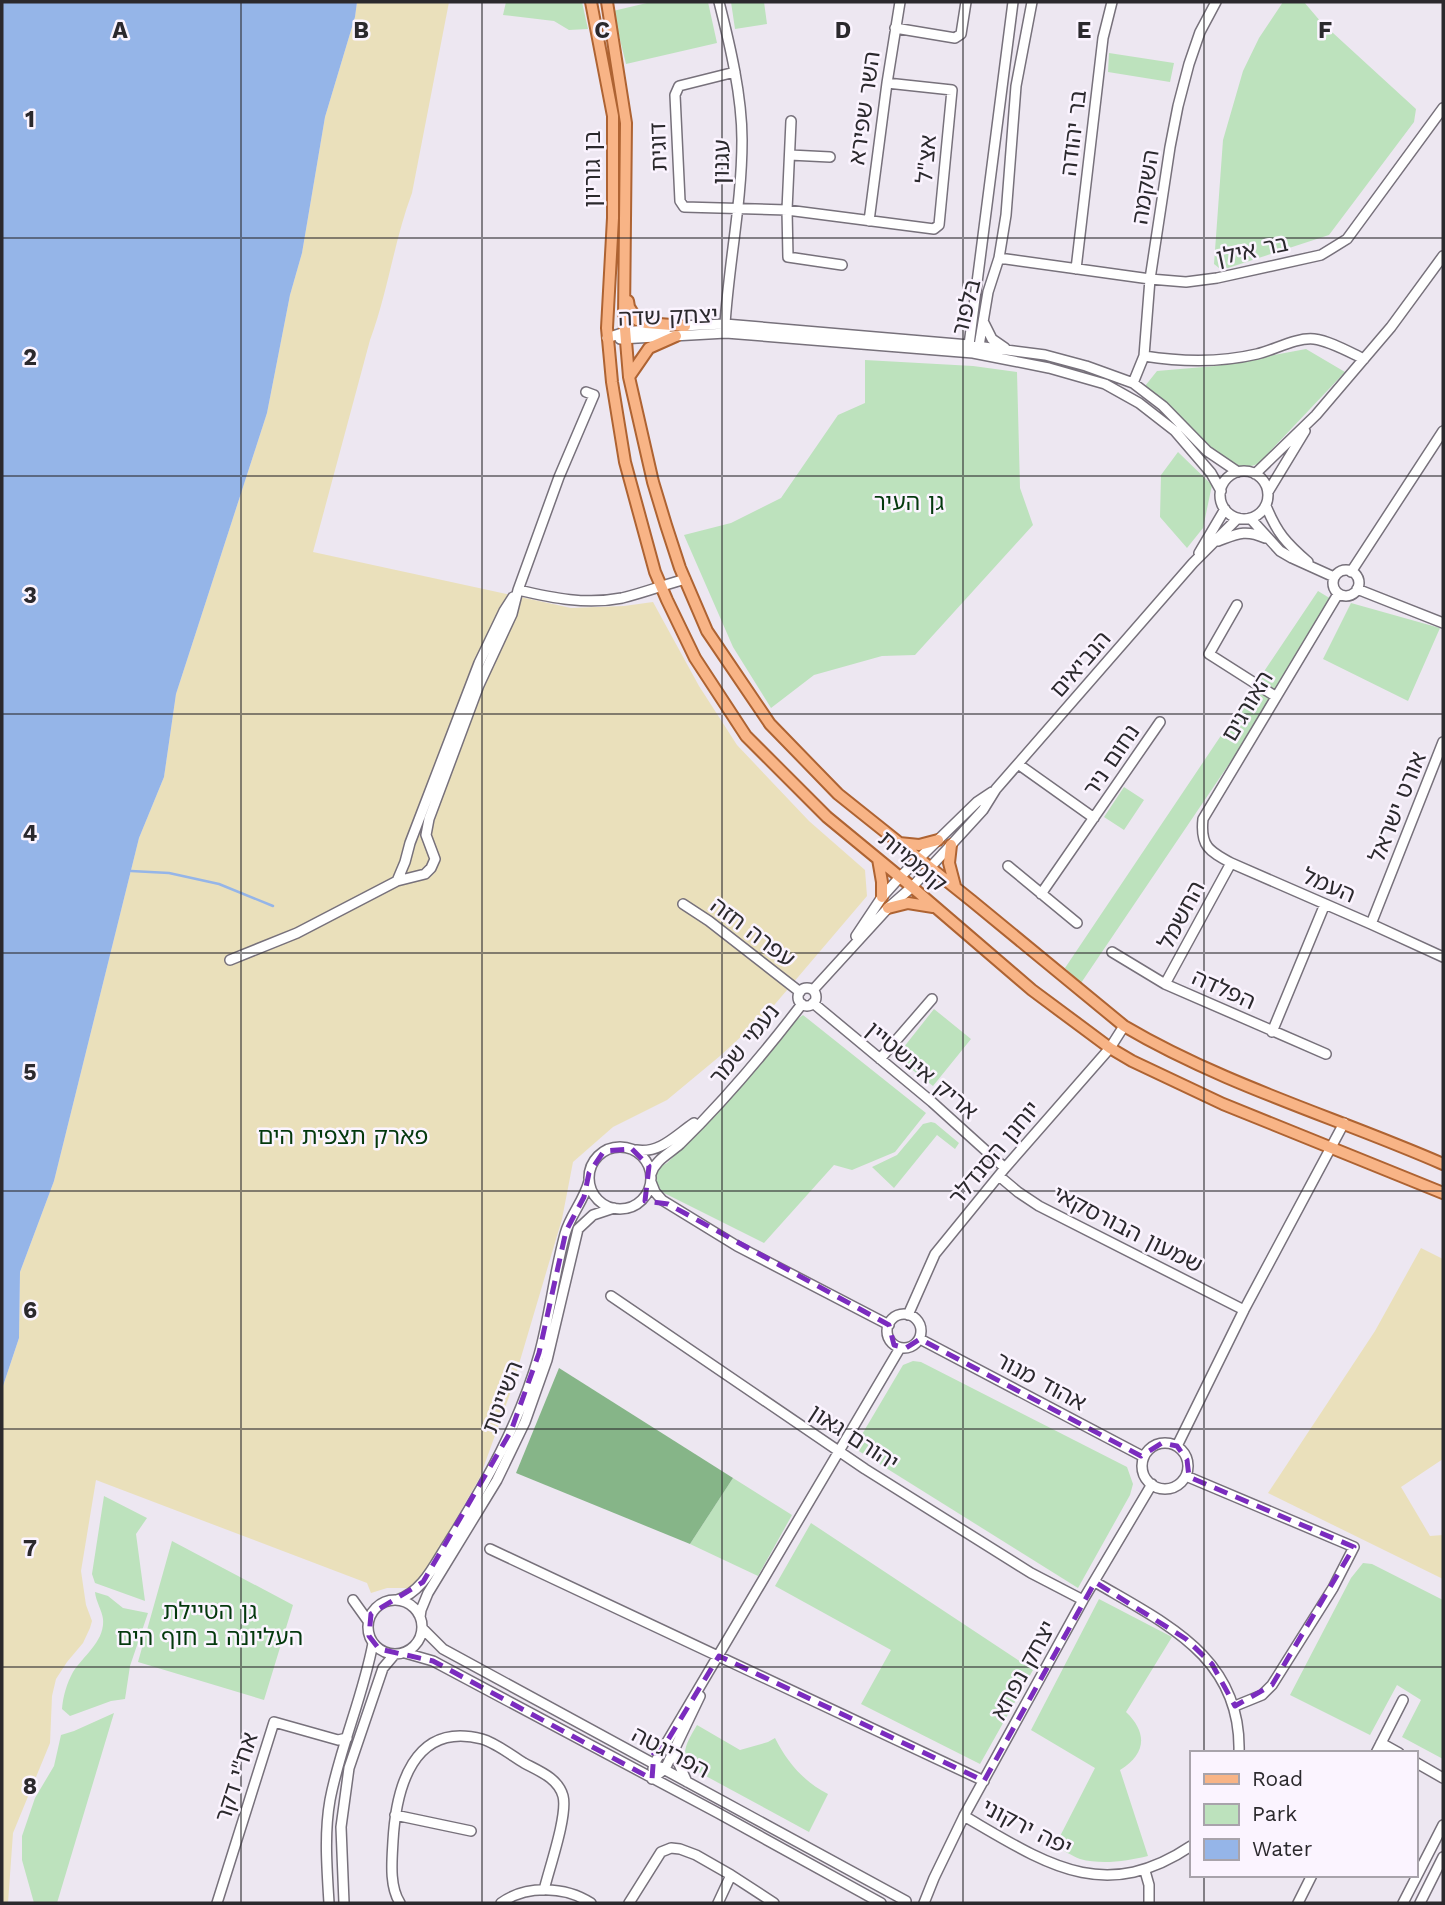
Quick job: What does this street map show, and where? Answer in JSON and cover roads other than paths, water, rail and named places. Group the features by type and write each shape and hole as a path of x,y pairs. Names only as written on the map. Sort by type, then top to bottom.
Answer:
{"main road":[{"name":"בן גוריון","path":"592,2 613,116 613,198 607,338"},
{"name":"בן גוריון","path":"607,2 626,123 626,336"},
{"path":"624,273 629,307 636,320 685,326"},
{"name":"קוממיות","path":"626,336 629,377 653,482 672,544 708,631 770,724 838,794 1124,1026 1146,1040 1217,1072 1443,1164"},
{"path":"629,377 649,348 676,336"},
{"name":"קוממיות","path":"607,338 625,462 655,572 695,658 746,736 827,817 1032,990 1110,1048 1223,1104 1443,1193"},
{"path":"899,842 919,845 938,840"},
{"path":"951,845 949,863 956,888"},
{"path":"878,859 883,882 882,897"},
{"path":"888,908 908,903 936,907"}],"street":[{"name":"עגנון","path":"719,2 735,72 742,138 739,208 725,324"},
{"name":"השר שפירא","path":"869,220 900,2"},
{"path":"895,28 955,38 961,34 966,2"},
{"name":"בלפור","path":"974,348 972,324 1013,2"},
{"name":"בלפור","path":"974,348 984,323 988,292 999,258 1007,206 1016,86 1032,2"},
{"name":"בר יהודה","path":"1076,269 1103,38 1112,2"},
{"name":"השקמה","path":"1133,383 1144,356 1150,279 1178,106 1200,32 1216,2"},
{"name":"דוגית","path":"735,72 679,86 675,95 680,201 684,207 739,208"},
{"name":"אצ\"ל","path":"869,220 934,229 939,225 952,90 887,83"},
{"name":"בר אילן","path":"999,258 1186,282 1217,278 1321,255 1347,239 1443,108"},
{"path":"791,121 788,257 842,265"},
{"path":"790,155 830,157"},
{"path":"739,208 787,210 869,220"},
{"path":"1255,474 1316,415 1391,327 1443,256"},
{"path":"984,323 992,338 1007,349"},
{"name":"יצחק שדה","path":"607,338 685,326 725,324 946,343 974,348 1105,384 1139,403 1175,431 1211,473 1221,491"},
{"path":"946,343 961,335 972,324"},
{"name":"יצחק שדה","path":"626,336 726,333 1007,349 1045,355 1133,383 1163,406 1207,451 1238,472"},
{"path":"1144,356 1176,361 1213,362 1257,354 1311,338 1364,359"},
{"path":"230,960 296,933 397,881 423,874 431,868 435,859 426,835 429,819 479,685 512,614 518,590 559,477 594,396 586,392"},
{"path":"1268,492 1255,474 1238,472 1227,479 1221,491 1222,503 1230,515 1238,518 1250,519 1262,512 1266,506 1268,492 1316,415"},
{"path":"1351,572 1443,431"},
{"path":"1266,506 1284,541 1313,566"},
{"name":"הנביאים","path":"1193,563 1225,509"},
{"name":"הנביאים","path":"930,867 983,810 996,789 1193,563 1238,518"},
{"path":"1250,519 1280,551 1334,577"},
{"path":"1216,541 1241,532 1269,539"},
{"path":"1342,571 1351,572 1358,579 1357,590 1349,596 1338,594 1332,584 1334,577 1342,571"},
{"path":"518,590 560,600 589,601 621,598 685,579"},
{"path":"397,881 479,663 504,611 518,590"},
{"path":"1357,590 1443,623"},
{"name":"האורגים","path":"1203,841 1203,819 1338,594"},
{"path":"1237,606 1209,654 1275,696"},
{"name":"נחום ניר","path":"1041,894 1160,722"},
{"name":"אורט ישראל","path":"1371,924 1443,742"},
{"name":"נחום ניר","path":"1018,764 1094,818"},
{"name":"הנביאים","path":"901,877 977,802 996,789"},
{"name":"העמל","path":"1203,841 1212,852 1231,863 1443,957"},
{"path":"407,853 410,866 423,874"},
{"name":"החשמל","path":"1166,984 1231,863"},
{"path":"1008,866 1077,923"},
{"path":"813,990 888,908 930,867"},
{"path":"839,960 882,897 901,877"},
{"name":"עפרה חזה","path":"683,904 800,992"},
{"path":"1272,1031 1325,904"},
{"name":"הפלדה","path":"1112,952 1166,984 1326,1054"},
{"path":"807,988 813,990 816,997 813,1003 808,1006 802,1004 798,999 800,992 807,988"},
{"path":"880,1059 932,999"},
{"name":"אריק אינשטיין","path":"813,1003 932,1102 1002,1172"},
{"name":"נעמי שמר","path":"651,1178 655,1164 677,1147 716,1108 802,1004"},
{"name":"יוחנן הסנדלר","path":"908,1315 935,1254 1110,1048 1124,1026"},
{"name":"נעמי שמר","path":"632,1149 658,1149 716,1108"},
{"path":"1177,1446 1244,1310 1344,1124"},
{"path":"651,1178 643,1198 628,1208 614,1208 602,1203 596,1197 589,1181 591,1165 604,1151 613,1147 632,1149 645,1159 651,1178 655,1192 668,1204 737,1246 889,1325"},
{"name":"שמעון הבורסקאי","path":"1002,1172 1018,1192 1040,1206 1244,1310"},
{"name":"השייטת","path":"397,1600 415,1590 428,1575 474,1501 507,1438 524,1400 539,1353 566,1231 584,1197 589,1181"},
{"path":"636,1204 668,1204"},
{"name":"השייטת","path":"420,1617 428,1593 497,1480 525,1422 550,1351 578,1230 593,1215 614,1208"},
{"name":"יהורם גאון","path":"611,1296 839,1452 1031,1573 1083,1600"},
{"path":"908,1315 919,1322 920,1339 912,1347 900,1348 890,1340 889,1325 897,1316 908,1315"},
{"name":"אהוד מנור","path":"920,1339 1144,1457"},
{"path":"652,1779 654,1764 666,1743 900,1348"},
{"path":"1162,1443 1177,1446 1188,1460 1186,1476 1175,1487 1159,1488 1146,1478 1143,1470 1144,1457 1148,1450 1162,1443"},
{"path":"1186,1476 1354,1547 1333,1588 1272,1685 1262,1695 1235,1706"},
{"name":"יצחק נפחא","path":"920,1903 964,1816 1083,1600 1152,1484"},
{"path":"490,1549 984,1781"},
{"path":"1095,1581 1186,1639 1212,1664 1225,1683 1235,1706 1240,1732 1239,1751"},
{"path":"368,1621 353,1600 376,1608"},
{"path":"397,1600 414,1607 423,1629 417,1643 405,1653 394,1655 379,1649 373,1643 368,1621 376,1608 397,1600"},
{"name":"הפריגטה","path":"423,1629 443,1649 904,1902"},
{"path":"329,1903 327,1826 330,1801 340,1756 373,1643"},
{"name":"הפריגטה","path":"405,1653 433,1661 719,1813 881,1903"},
{"path":"344,1903 341,1827 349,1768 383,1668 394,1655"},
{"path":"652,1779 665,1769 674,1753 719,1656"},
{"path":"1377,1751 1404,1700"},
{"name":"אח\"י דקר","path":"216,1903 274,1722 333,1739"},
{"path":"400,1903 394,1892 392,1869 395,1815 405,1776 415,1757 431,1742 451,1737 485,1740 555,1781 563,1797 563,1813 544,1890"},
{"path":"333,1739 338,1741 347,1738"},
{"path":"333,1739 340,1756"},
{"path":"636,1755 653,1753 666,1743"},
{"path":"1381,1743 1395,1751"},
{"path":"674,1753 687,1783"},
{"path":"1417,1763 1442,1776"},
{"path":"395,1815 471,1831"},
{"name":"יפה ירקוני","path":"964,1816 1060,1868 1095,1877 1119,1877 1145,1871 1172,1859 1190,1847"},
{"path":"1404,1903 1443,1825"},
{"path":"629,1903 661,1852 671,1848 696,1856 774,1903"},
{"path":"1420,1903 1443,1857"},
{"path":"1145,1871 1149,1885 1149,1903"},
{"path":"718,1903 731,1875"},
{"path":"1298,1903 1311,1877"},
{"path":"501,1903 522,1892 544,1890 573,1895 591,1903"},
{"path":"904,1902 920,1903"}],"water":[{"path":"2,2 357,2 325,117 302,253 290,295 267,413 176,694 164,777 139,838 54,1181 20,1272 19,1338 2,1389"}],"waterway":[{"path":"131,871 169,873 219,884 273,906"}],"park label":[{"name":"גן העיר","path":"909,502"},
{"name":"פארק תצפית הים","path":"343,1136"},
{"name":"גן הטיילת העליונה ב חוף הים","path":"210,1624"}]}
